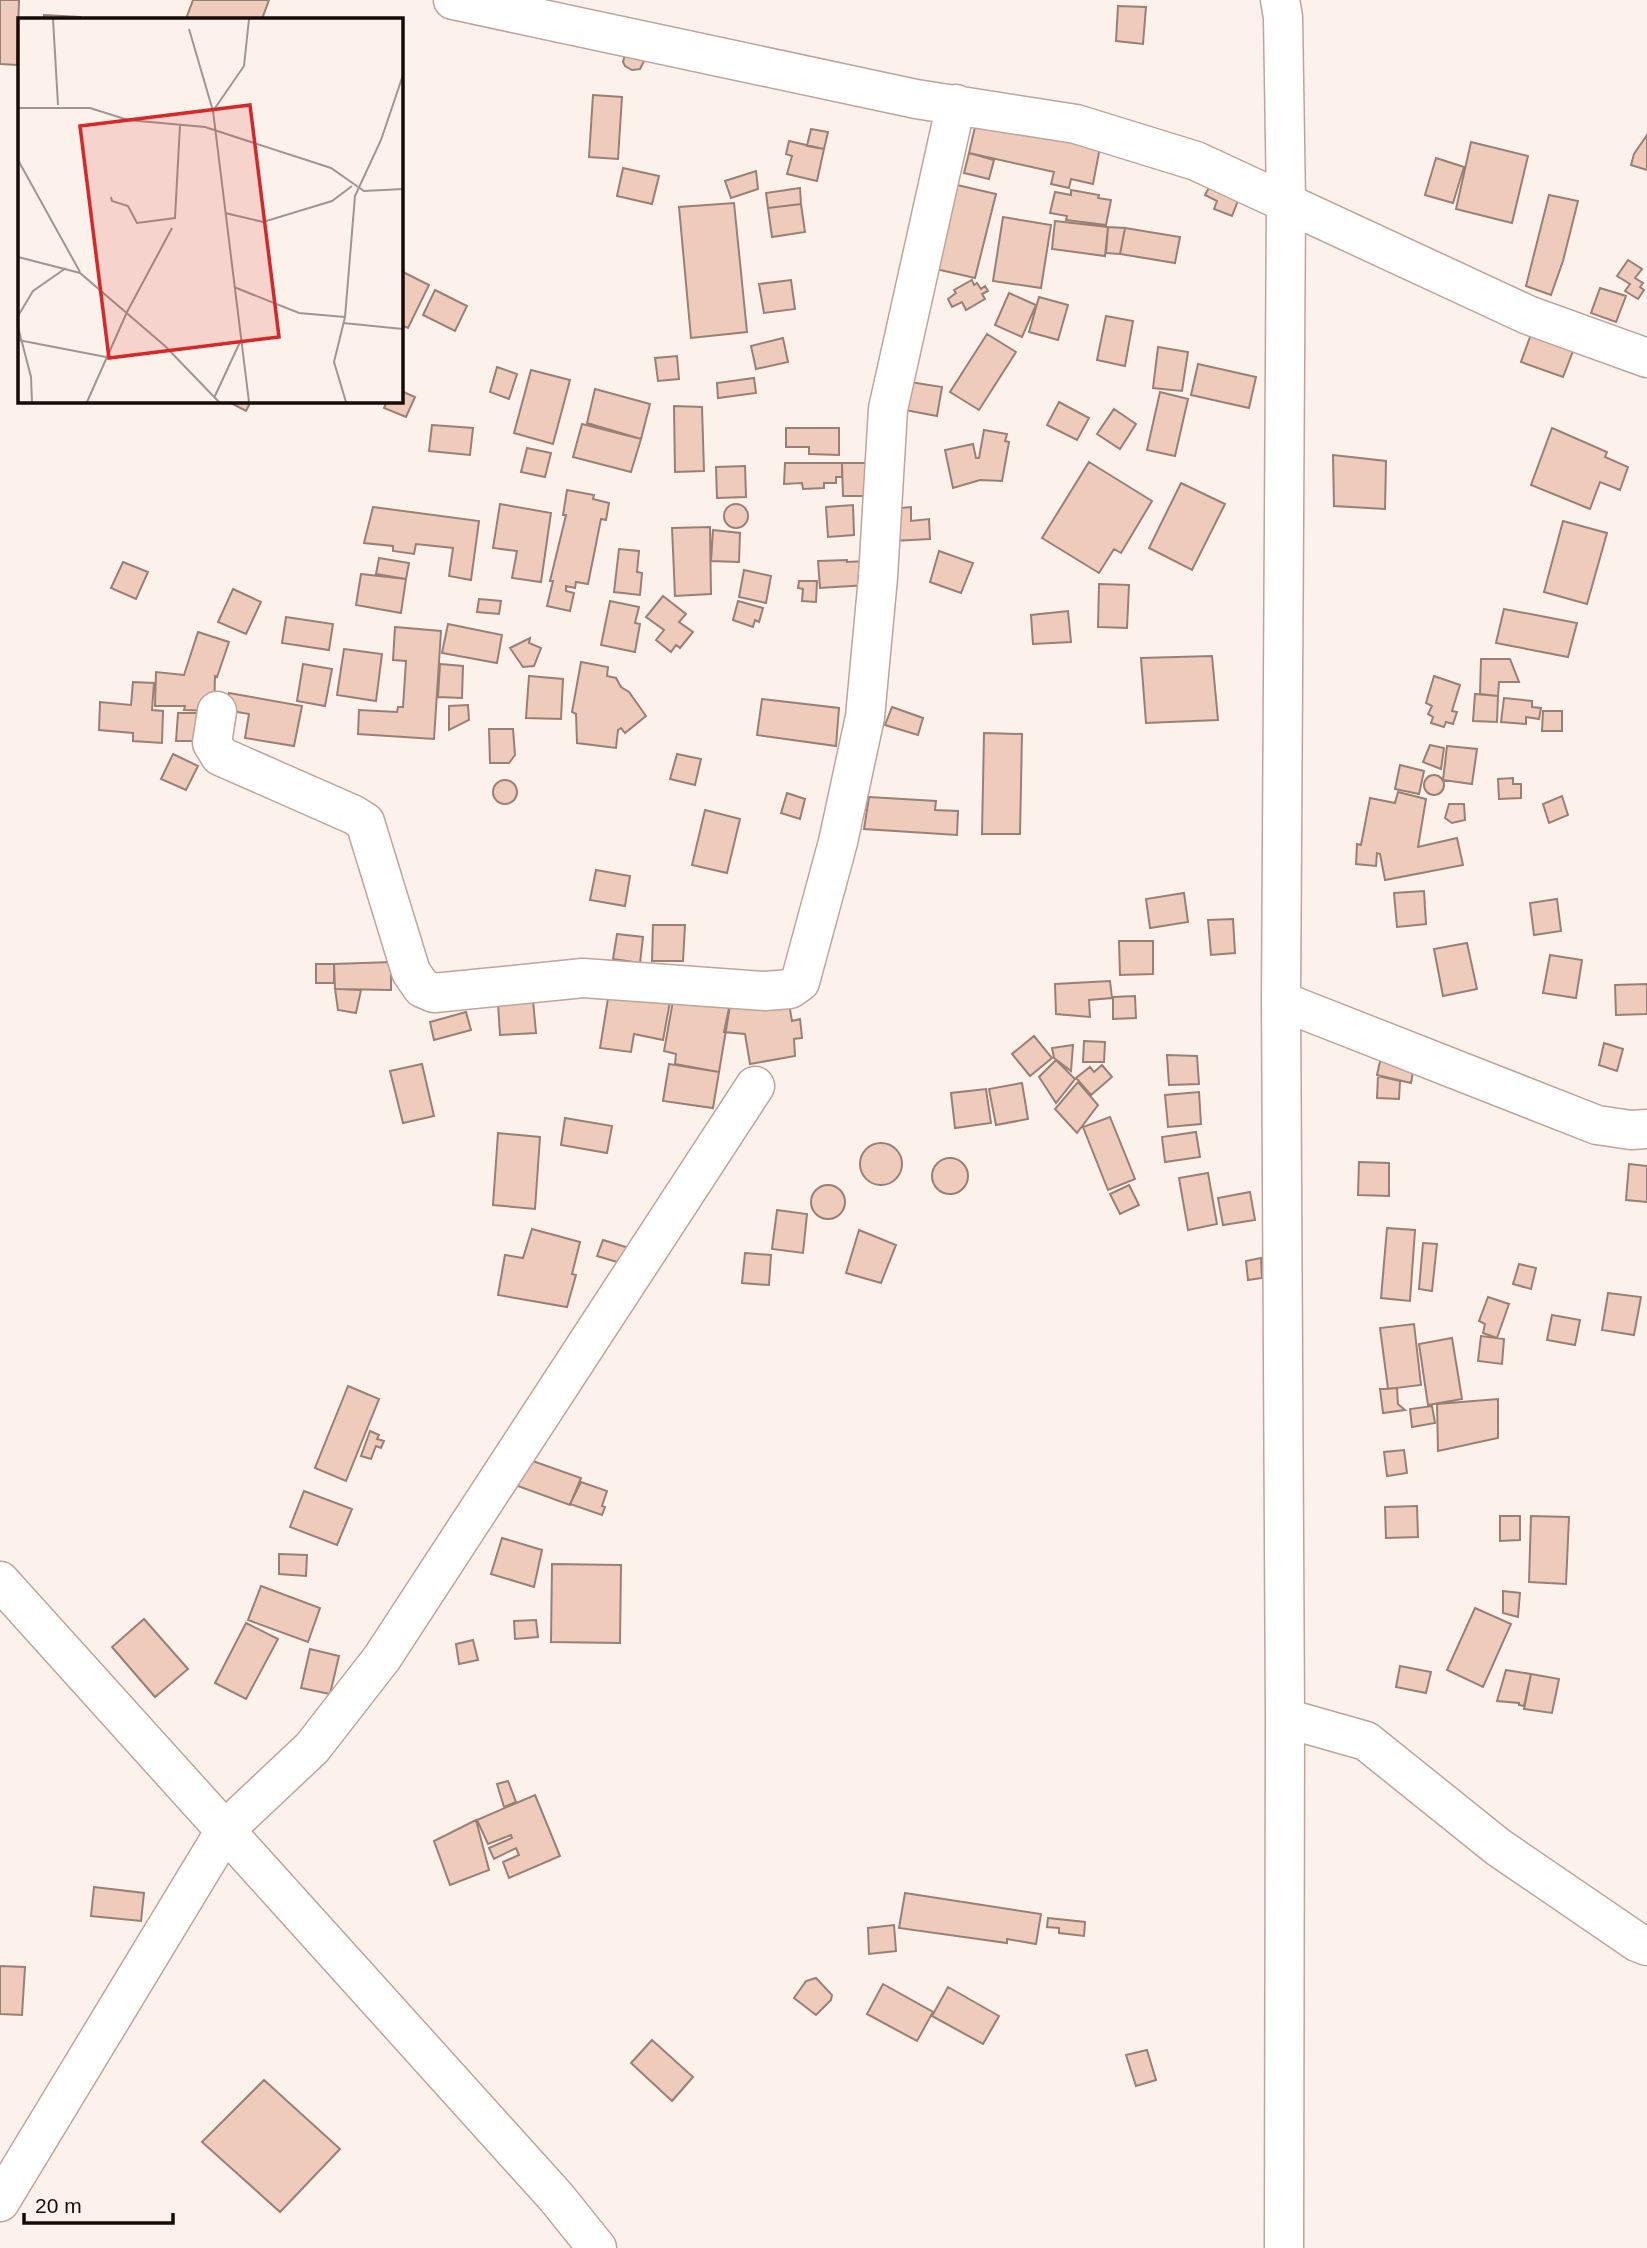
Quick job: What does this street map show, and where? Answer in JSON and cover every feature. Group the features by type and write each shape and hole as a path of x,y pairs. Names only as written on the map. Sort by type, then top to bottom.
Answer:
{"street":[{"path":"453,0 916,99 1076,124 1196,161 1528,315 1647,358"},
{"path":"1281,2243 1285,1718 1281,1001 1286,6"},
{"path":"217,711 212,743 220,756 365,822 411,972 422,988 434,993 583,978 732,990 783,990 796,986 800,982 838,842 865,717 878,577 888,409 956,104"},
{"path":"1281,1001 1597,1125 1631,1130 1647,1129"},
{"path":"0,2202 226,1829 312,1748 382,1658 755,1086"},
{"path":"0,1581 556,2197 597,2248"},
{"path":"1285,1718 1366,1741 1498,1847 1647,1946"}],"building":[{"path":"0,0 19,0 17,65 0,64"},
{"path":"193,0 269,0 262,18 186,18"},
{"path":"1118,6 1146,7 1143,44 1116,41"},
{"path":"44,15 80,17 80,18 44,18"},
{"path":"642,53 644,61 640,69 632,70 625,66 625,54"},
{"path":"593,95 622,97 618,159 589,157"},
{"path":"978,114 1101,142 1093,184 1071,179 1069,188 1051,184 1054,172 969,153"},
{"path":"811,129 828,132 824,149 807,146"},
{"path":"1647,135 1647,170 1631,165 1634,154"},
{"path":"789,141 824,149 817,181 787,174 792,156 786,154"},
{"path":"1471,142 1528,156 1512,223 1456,209"},
{"path":"969,153 994,160 989,179 964,173"},
{"path":"1436,158 1464,167 1453,203 1425,195"},
{"path":"623,168 659,176 652,204 617,196"},
{"path":"756,171 758,189 731,198 725,181"},
{"path":"1212,182 1241,193 1232,216 1214,209 1217,201 1205,195"},
{"path":"957,185 996,194 975,278 936,269"},
{"path":"800,188 801,204 768,208 766,193"},
{"path":"1071,190 1111,200 1106,225 1066,220 1067,216 1050,213 1055,192 1071,195"},
{"path":"1549,195 1578,201 1563,261 1551,295 1526,286"},
{"path":"734,203 747,332 691,338 679,207"},
{"path":"801,204 805,232 772,237 768,208"},
{"path":"1003,217 1051,225 1041,288 993,281"},
{"path":"1055,221 1108,227 1105,256 1052,249"},
{"path":"1108,227 1125,228 1120,254 1106,253"},
{"path":"1125,228 1180,237 1175,263 1120,254"},
{"path":"1628,260 1642,269 1635,278 1643,283 1640,287 1644,290 1638,299 1625,291 1630,284 1617,276"},
{"path":"402,272 429,285 408,328 402,325"},
{"path":"791,280 795,309 764,313 759,284"},
{"path":"972,280 974,285 977,283 981,289 985,286 988,291 982,294 985,299 966,310 962,302 952,307 948,299 956,293 954,290"},
{"path":"1600,288 1626,296 1616,322 1591,313"},
{"path":"435,290 467,306 455,331 423,315"},
{"path":"1009,293 1036,305 1022,337 995,325"},
{"path":"1039,297 1068,305 1058,340 1029,332"},
{"path":"1106,316 1133,321 1125,366 1097,360"},
{"path":"1535,323 1578,338 1563,377 1521,362"},
{"path":"987,334 1016,352 979,410 950,392"},
{"path":"783,338 788,362 756,369 751,346"},
{"path":"1158,347 1188,352 1182,391 1153,388"},
{"path":"677,356 679,379 658,381 655,358"},
{"path":"1198,364 1256,377 1249,408 1191,395"},
{"path":"497,367 517,374 509,399 490,392"},
{"path":"531,370 570,380 553,444 514,433"},
{"path":"754,378 756,393 718,398 717,383"},
{"path":"910,382 942,387 937,416 905,410"},
{"path":"595,389 650,404 641,439 587,423"},
{"path":"402,391 415,397 406,417 384,408 387,402 402,402"},
{"path":"1160,392 1188,399 1175,456 1147,450"},
{"path":"229,402 250,402 246,411"},
{"path":"1059,402 1089,418 1077,440 1047,425"},
{"path":"674,406 702,407 704,471 675,472"},
{"path":"1114,409 1136,424 1120,449 1097,434"},
{"path":"582,424 641,439 631,472 573,457"},
{"path":"432,425 473,428 470,455 429,451"},
{"path":"786,428 839,428 839,455 809,454 809,447 786,447"},
{"path":"1552,428 1607,452 1605,457 1628,467 1620,490 1600,482 1590,509 1531,485"},
{"path":"984,430 1007,434 1005,441 1009,442 1002,481 980,480 953,488 945,450 973,444 976,458 979,458"},
{"path":"527,448 551,453 545,477 521,472"},
{"path":"1333,455 1386,461 1385,509 1334,506"},
{"path":"1089,462 1152,501 1121,553 1114,549 1099,573 1042,538"},
{"path":"785,463 842,463 842,477 836,477 836,483 824,483 824,488 803,489 802,483 784,484"},
{"path":"842,463 872,463 870,496 843,496"},
{"path":"745,466 746,497 717,498 716,467"},
{"path":"1181,483 1225,504 1192,570 1149,548"},
{"path":"567,490 594,495 593,499 609,503 606,520 601,519 588,584 576,582 575,588 566,586 566,591 574,593 570,611 547,606 553,581 550,581 566,515 563,515"},
{"path":"500,504 551,513 541,582 512,578 517,551 493,548"},
{"path":"736,504 745,507 748,516 745,525 736,528 727,525 724,516 727,507"},
{"path":"853,505 854,535 828,537 826,507"},
{"path":"373,507 479,521 471,580 449,576 453,548 416,544 414,554 393,551 393,546 364,543"},
{"path":"911,507 911,521 929,519 930,539 893,541 891,509"},
{"path":"1563,521 1607,533 1587,604 1544,592"},
{"path":"710,527 711,594 675,596 672,528"},
{"path":"713,530 740,533 739,562 711,561"},
{"path":"619,549 639,551 637,572 642,573 640,595 614,592"},
{"path":"939,551 973,563 961,593 930,582"},
{"path":"379,558 409,563 406,579 376,574"},
{"path":"818,561 866,561 867,585 820,588"},
{"path":"123,562 148,572 136,599 111,588"},
{"path":"744,570 771,576 766,603 739,597"},
{"path":"361,574 406,579 401,613 356,605"},
{"path":"799,581 817,581 816,602 802,601 803,589 798,588"},
{"path":"1099,584 1129,585 1127,628 1098,627"},
{"path":"233,589 261,602 246,634 218,622"},
{"path":"663,596 686,614 679,622 693,632 680,648 676,645 671,652 656,640 664,630 646,617"},
{"path":"479,599 501,601 499,614 477,612"},
{"path":"610,601 639,607 635,623 640,624 635,652 601,645"},
{"path":"738,601 763,608 759,622 755,620 753,627 733,620"},
{"path":"1504,609 1577,623 1568,657 1496,643"},
{"path":"1068,611 1071,642 1033,644 1031,615"},
{"path":"286,617 333,624 329,650 282,643"},
{"path":"448,624 502,635 497,663 442,653"},
{"path":"395,627 441,631 434,739 358,734 359,710 397,712 398,707 403,707 406,661 393,660"},
{"path":"198,632 229,642 217,677 215,676 214,711 184,710 185,706 155,706 156,672 184,675"},
{"path":"530,638 529,643 541,648 534,666 523,667 510,648"},
{"path":"344,649 382,654 376,701 337,695"},
{"path":"1212,656 1218,720 1146,723 1141,658"},
{"path":"1481,659 1510,659 1519,682 1499,682 1498,696 1480,694"},
{"path":"581,662 608,667 607,676 616,678 646,716 625,733 621,728 618,730 616,748 577,743 576,714 572,712"},
{"path":"303,664 332,669 325,706 297,701"},
{"path":"440,664 463,666 462,698 438,697"},
{"path":"529,676 563,679 561,719 526,718"},
{"path":"1434,676 1460,685 1452,711 1457,712 1453,724 1446,722 1444,727 1431,723 1433,717 1428,714 1432,706 1426,703"},
{"path":"133,682 154,683 152,710 163,711 162,743 133,741 133,733 99,730 100,702 131,705"},
{"path":"229,693 302,706 294,746 245,738 249,714 226,710"},
{"path":"1475,694 1498,696 1497,722 1473,721"},
{"path":"1504,698 1532,701 1532,707 1541,708 1539,719 1526,717 1526,724 1501,722"},
{"path":"762,699 839,708 836,746 757,735"},
{"path":"468,705 469,720 449,730 449,706"},
{"path":"892,707 923,718 918,735 885,725"},
{"path":"1543,711 1562,711 1562,731 1542,731"},
{"path":"178,713 204,713 203,741 176,741"},
{"path":"489,729 513,729 515,755 509,763 490,763"},
{"path":"984,733 1022,734 1020,834 982,834"},
{"path":"1430,745 1444,748 1441,769 1423,762"},
{"path":"1447,746 1477,749 1472,784 1443,780"},
{"path":"173,754 198,766 186,790 161,779"},
{"path":"677,754 701,759 695,785 670,779"},
{"path":"1400,765 1424,771 1419,794 1395,789"},
{"path":"1434,775 1441,778 1444,785 1441,792 1434,795 1427,792 1424,785 1427,778"},
{"path":"1513,778 1513,784 1521,784 1521,798 1499,799 1498,779"},
{"path":"505,780 513,784 517,792 513,800 505,804 497,800 493,792 497,784"},
{"path":"1398,792 1426,799 1418,847 1457,838 1463,865 1385,880 1380,854 1377,853 1376,866 1356,864 1357,844 1361,845 1370,798 1395,803"},
{"path":"787,793 805,799 800,819 781,813"},
{"path":"1562,796 1568,815 1549,823 1543,804"},
{"path":"869,797 936,801 935,810 958,811 957,835 864,829"},
{"path":"1449,804 1464,804 1465,820 1452,823 1445,818"},
{"path":"705,810 740,819 727,873 692,865"},
{"path":"596,870 630,876 625,906 590,900"},
{"path":"1424,891 1426,924 1397,927 1394,893"},
{"path":"1184,893 1188,922 1150,928 1146,899"},
{"path":"1557,899 1561,931 1534,935 1530,903"},
{"path":"1233,919 1235,953 1211,955 1208,920"},
{"path":"653,925 685,925 683,961 652,961"},
{"path":"617,934 643,937 640,963 613,959"},
{"path":"1119,941 1153,941 1153,974 1120,975"},
{"path":"1467,943 1477,989 1443,996 1434,949"},
{"path":"1550,955 1582,960 1576,998 1543,993"},
{"path":"391,962 391,990 335,989 334,964"},
{"path":"316,964 334,964 334,983 316,983"},
{"path":"1110,981 1112,998 1089,1000 1090,1017 1056,1014 1055,984"},
{"path":"676,984 732,994 719,1072 675,1064 676,1054 664,1051"},
{"path":"1647,984 1647,1014 1616,1015 1615,985"},
{"path":"610,986 671,996 663,1040 634,1034 631,1052 600,1048"},
{"path":"335,989 361,990 356,1013 338,1010"},
{"path":"732,994 789,1004 792,1021 800,1019 802,1038 794,1039 795,1056 750,1064 745,1034 724,1032"},
{"path":"1135,996 1136,1018 1113,1019 1113,997"},
{"path":"533,1000 536,1033 500,1035 498,1003"},
{"path":"466,1012 471,1030 434,1040 430,1022"},
{"path":"1034,1036 1052,1058 1030,1076 1012,1054"},
{"path":"1084,1041 1105,1042 1104,1062 1083,1062"},
{"path":"1604,1043 1623,1049 1617,1071 1599,1065"},
{"path":"1073,1045 1071,1071 1054,1058 1052,1048"},
{"path":"1383,1048 1416,1055 1411,1083 1377,1075"},
{"path":"1167,1055 1197,1056 1199,1084 1169,1085"},
{"path":"1056,1060 1075,1079 1056,1103 1039,1077"},
{"path":"422,1064 434,1116 403,1123 390,1071"},
{"path":"669,1064 719,1072 713,1108 663,1101"},
{"path":"1102,1065 1112,1077 1091,1095 1076,1078 1090,1067 1094,1072"},
{"path":"1378,1076 1400,1081 1399,1099 1377,1098"},
{"path":"1078,1082 1098,1105 1077,1133 1055,1109"},
{"path":"1022,1083 1028,1119 996,1125 989,1089"},
{"path":"986,1089 991,1123 955,1128 951,1093"},
{"path":"1199,1092 1201,1124 1168,1127 1165,1095"},
{"path":"1110,1117 1135,1179 1108,1190 1083,1127"},
{"path":"565,1118 612,1126 607,1153 561,1145"},
{"path":"1196,1132 1200,1157 1165,1162 1162,1137"},
{"path":"498,1133 540,1137 535,1209 493,1205"},
{"path":"881,1143 896,1149 902,1164 896,1179 881,1185 866,1179 860,1164 866,1149"},
{"path":"950,1158 963,1163 968,1176 963,1189 950,1194 937,1189 932,1176 937,1163"},
{"path":"1359,1162 1389,1163 1389,1196 1358,1195"},
{"path":"1629,1164 1647,1166 1647,1202 1626,1200"},
{"path":"1208,1173 1217,1224 1188,1230 1179,1178"},
{"path":"828,1185 840,1190 845,1202 840,1214 828,1219 816,1214 811,1202 816,1190"},
{"path":"1129,1185 1139,1205 1120,1214 1110,1194"},
{"path":"1250,1192 1255,1220 1223,1225 1218,1198"},
{"path":"777,1210 807,1214 803,1253 772,1249"},
{"path":"1387,1228 1415,1230 1410,1301 1381,1298"},
{"path":"532,1229 580,1242 572,1274 576,1275 567,1307 498,1295 505,1255 523,1258"},
{"path":"859,1230 896,1245 881,1283 846,1273"},
{"path":"603,1240 629,1248 624,1264 597,1256"},
{"path":"1423,1243 1437,1244 1432,1291 1419,1289"},
{"path":"745,1253 771,1255 769,1285 742,1283"},
{"path":"1261,1258 1262,1278 1248,1280 1246,1261"},
{"path":"1519,1264 1536,1268 1531,1289 1513,1284"},
{"path":"1608,1293 1641,1297 1634,1335 1602,1330"},
{"path":"1488,1297 1509,1304 1497,1338 1483,1333 1485,1324 1479,1321"},
{"path":"1552,1315 1580,1320 1575,1345 1547,1340"},
{"path":"1414,1324 1421,1385 1388,1389 1380,1328"},
{"path":"1481,1336 1504,1339 1502,1364 1478,1361"},
{"path":"1452,1338 1462,1399 1428,1405 1419,1344"},
{"path":"348,1386 379,1399 346,1481 315,1468"},
{"path":"1397,1388 1398,1404 1405,1410 1383,1413 1380,1389"},
{"path":"1498,1399 1498,1438 1438,1451 1437,1404"},
{"path":"1432,1406 1435,1423 1412,1427 1410,1409"},
{"path":"370,1431 379,1435 377,1439 384,1441 381,1448 376,1446 371,1459 361,1456"},
{"path":"1404,1450 1407,1473 1387,1476 1384,1452"},
{"path":"527,1459 581,1478 570,1505 515,1485"},
{"path":"581,1482 607,1491 602,1515 570,1504"},
{"path":"304,1491 352,1509 337,1545 290,1527"},
{"path":"1417,1506 1418,1537 1386,1538 1385,1507"},
{"path":"1500,1516 1520,1516 1520,1540 1500,1541"},
{"path":"1531,1516 1569,1517 1566,1584 1529,1582"},
{"path":"502,1538 542,1550 534,1587 491,1574"},
{"path":"279,1554 307,1555 306,1576 279,1574"},
{"path":"552,1564 621,1565 620,1643 551,1642"},
{"path":"261,1586 320,1608 308,1642 248,1620"},
{"path":"1503,1591 1520,1593 1518,1617 1503,1613"},
{"path":"1475,1608 1511,1624 1483,1687 1447,1670"},
{"path":"144,1619 188,1669 155,1697 112,1647"},
{"path":"536,1620 538,1637 515,1639 514,1621"},
{"path":"246,1623 278,1639 246,1699 215,1683"},
{"path":"473,1640 478,1660 459,1664 456,1644"},
{"path":"310,1649 339,1656 330,1694 301,1688"},
{"path":"1400,1666 1431,1672 1426,1693 1396,1687"},
{"path":"1506,1670 1531,1674 1524,1706 1497,1701"},
{"path":"1531,1674 1559,1679 1552,1713 1524,1709"},
{"path":"508,1781 516,1802 504,1807 497,1784"},
{"path":"535,1795 560,1856 509,1878 503,1862 519,1855 516,1848 494,1859 489,1848 512,1838 511,1835 488,1844 477,1820"},
{"path":"476,1820 489,1870 450,1885 434,1841"},
{"path":"94,1887 144,1893 141,1921 91,1916"},
{"path":"905,1893 1041,1914 1036,1944 1007,1939 1007,1943 899,1928"},
{"path":"1048,1918 1085,1922 1084,1936 1059,1933 1059,1928 1047,1927"},
{"path":"894,1925 896,1951 869,1954 868,1928"},
{"path":"0,1966 25,1967 22,2015 0,2014"},
{"path":"816,1978 832,1995 831,2000 816,2015 794,1998 806,1981"},
{"path":"883,1984 933,2012 917,2041 867,2014"},
{"path":"948,1987 999,2016 983,2044 932,2016"},
{"path":"652,2040 693,2077 672,2101 631,2063"},
{"path":"1147,2050 1156,2080 1136,2086 1126,2055"},
{"path":"264,2080 340,2149 280,2212 202,2142"}]}
